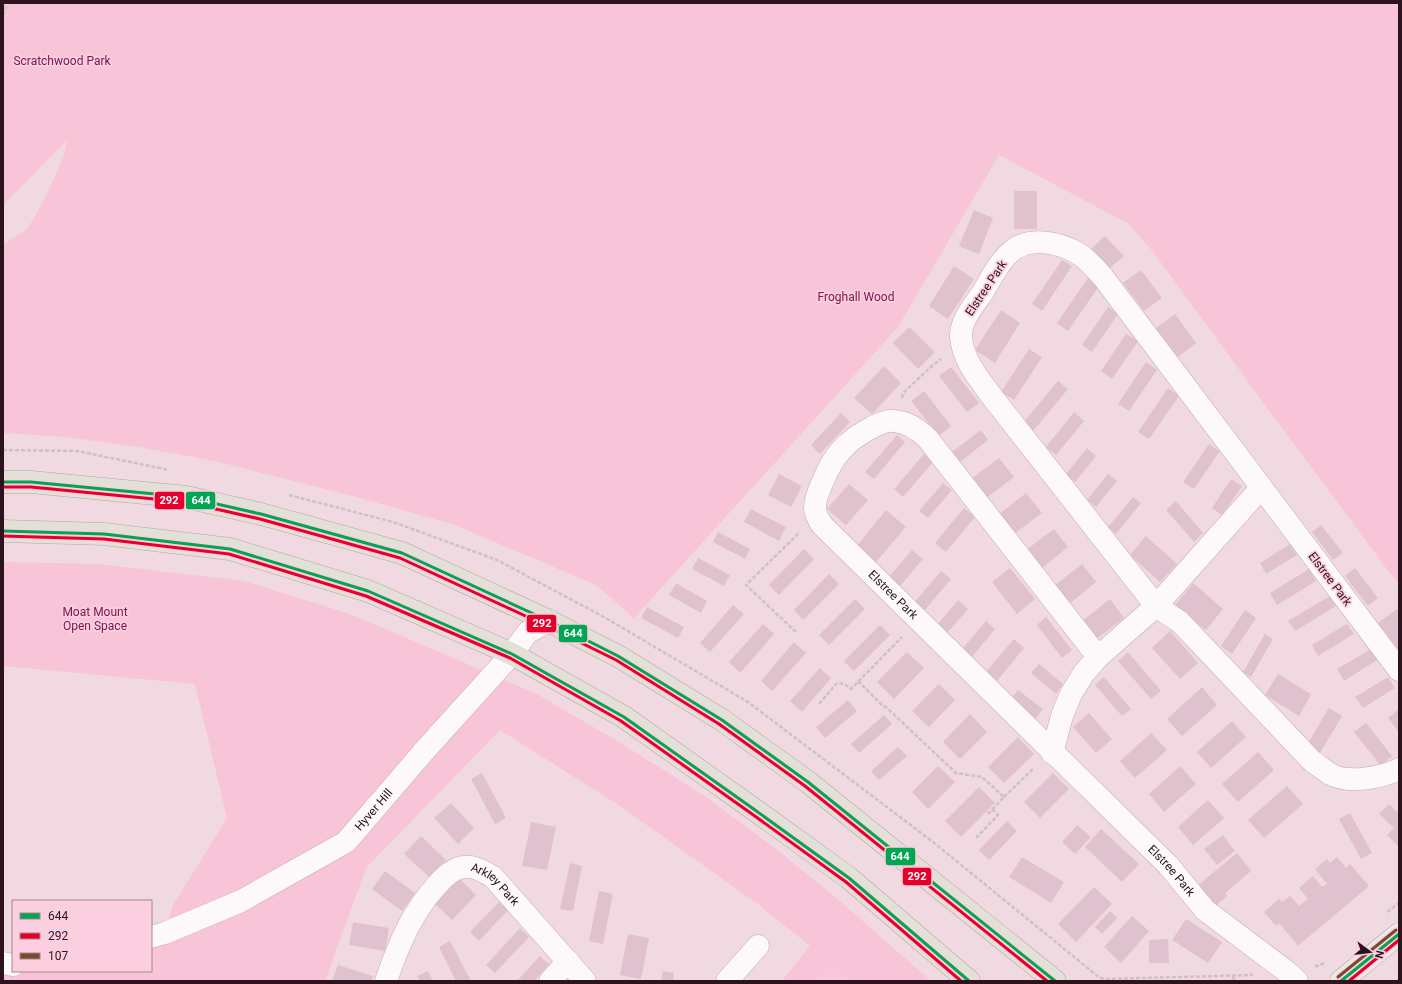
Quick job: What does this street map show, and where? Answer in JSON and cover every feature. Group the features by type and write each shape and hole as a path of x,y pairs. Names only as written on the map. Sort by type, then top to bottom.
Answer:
{"highway":[{"path":"3,482 31,482 186,497 261,514 402,553 549,621 618,656 722,720 814,787 1055,981"},
{"path":"3,531 104,534 230,549 368,591 512,654 624,716 849,878 969,981"}],"main road":[{"path":"1341,981 1399,934"}],"street":[{"name":"Elstree Park","path":"1399,670 1103,277 1080,254 1054,244 1040,242 1025,244 1013,250 1001,263 966,318 961,336 963,350 970,366 993,398 1156,606 1180,622 1312,761 1331,774 1359,779 1377,777 1399,769"},
{"path":"818,518 815,507 819,492 831,463 844,446 860,434 879,424 893,421 908,424 919,430 928,439 1098,657"},
{"path":"1052,752 1057,732 1071,694 1084,673 1098,657 1156,606 1261,488"},
{"name":"Elstree Park","path":"818,518 823,526 1168,866 1205,910 1297,981"},
{"name":"Hyver Hill","path":"152,937 165,933 240,901 346,842 425,750 512,654 528,632 549,621"},
{"name":"Arkley Park","path":"386,981 404,934 414,915 430,893 446,875 459,868 472,867 493,877 585,981"},
{"path":"727,981 758,946"},
{"path":"550,981 568,961"}],"path":[{"path":"3,15 7,3"},
{"path":"900,422 903,393 932,366 962,344"},
{"path":"796,632 746,585 798,533 818,518"},
{"path":"819,704 837,683 845,684 851,689 918,620"},
{"path":"858,681 956,773 982,777 1004,797"},
{"path":"988,814 1052,752"},
{"path":"976,838 998,815 992,809"},
{"path":"1098,981 1100,978 1231,977 1257,975"},
{"path":"1231,977 1236,981"}],"shaded area":[{"path":"811,946 851,981 782,981"}],"green space":[{"path":"3,3 1399,3 1399,584 1154,253 1129,224 999,155 898,327 634,618 596,585 455,525 360,498 219,462 140,447 66,437 3,433 3,245 28,228 44,200 64,156 67,140 3,205"},
{"name":"Moat Mount Open Space","path":"3,562 99,564 244,581 353,615 535,693 619,742 703,795 776,849 841,902 931,981 851,981 831,964 816,981 782,981 810,946 759,905 620,806 500,730 366,868 325,981 3,981 3,963 12,970 12,972 152,972 152,937 165,933 173,905 227,818 195,684 3,666"}],"building":[{"path":"1014,191 1037,191 1037,229 1014,229"},
{"path":"974,210 993,218 979,254 959,246"},
{"path":"1105,236 1124,256 1109,269 1091,249"},
{"path":"1062,260 1072,266 1042,311 1032,304"},
{"path":"954,266 974,279 948,319 929,306"},
{"path":"1141,270 1162,298 1144,311 1123,283"},
{"path":"1088,278 1099,286 1068,331 1057,323"},
{"path":"1108,307 1118,314 1092,352 1082,345"},
{"path":"1001,310 1020,323 995,363 975,350"},
{"path":"1175,314 1196,343 1178,357 1156,328"},
{"path":"909,327 935,352 918,369 893,343"},
{"path":"1126,334 1138,341 1112,379 1101,371"},
{"path":"1029,349 1042,357 1014,400 1001,392"},
{"path":"1146,362 1157,370 1129,411 1118,404"},
{"path":"884,366 901,383 872,414 854,398"},
{"path":"951,367 979,403 967,412 939,376"},
{"path":"1058,381 1068,389 1033,431 1023,423"},
{"path":"1168,388 1179,396 1149,439 1138,432"},
{"path":"924,391 951,426 939,436 911,401"},
{"path":"1074,412 1084,421 1056,455 1046,447"},
{"path":"841,413 850,422 820,454 811,445"},
{"path":"981,430 988,440 960,462 952,452"},
{"path":"897,435 905,442 874,479 865,472"},
{"path":"1209,444 1220,451 1194,489 1183,482"},
{"path":"1087,448 1096,456 1075,482 1066,474"},
{"path":"924,454 933,462 903,497 894,489"},
{"path":"999,458 1014,477 986,498 971,479"},
{"path":"779,474 802,486 791,507 768,495"},
{"path":"1108,474 1117,481 1096,507 1087,500"},
{"path":"1231,479 1242,486 1222,515 1212,508"},
{"path":"943,483 952,490 928,518 919,511"},
{"path":"849,484 868,500 846,525 827,509"},
{"path":"1026,493 1042,513 1014,534 999,514"},
{"path":"1133,497 1141,503 1116,534 1108,527"},
{"path":"1176,501 1203,533 1194,542 1166,510"},
{"path":"964,508 975,517 946,552 935,543"},
{"path":"751,509 786,527 779,541 744,522"},
{"path":"886,510 906,527 876,562 857,546"},
{"path":"1321,525 1343,553 1333,560 1312,532"},
{"path":"1054,529 1068,547 1041,569 1026,550"},
{"path":"718,532 750,549 745,559 713,542"},
{"path":"1146,536 1177,564 1160,582 1130,555"},
{"path":"1290,544 1297,555 1266,574 1260,563"},
{"path":"804,549 814,559 779,595 769,585"},
{"path":"912,550 923,559 900,586 889,577"},
{"path":"698,558 730,575 724,586 692,569"},
{"path":"1082,564 1096,582 1069,604 1054,586"},
{"path":"1010,568 1035,599 1017,614 992,582"},
{"path":"1355,568 1378,598 1368,606 1345,576"},
{"path":"1309,569 1316,581 1277,605 1270,593"},
{"path":"941,571 951,579 924,611 914,603"},
{"path":"829,574 839,584 803,620 794,610"},
{"path":"676,583 707,601 701,613 669,595"},
{"path":"1193,583 1223,609 1206,630 1175,605"},
{"path":"1330,596 1336,606 1295,631 1288,621"},
{"path":"855,599 865,609 829,645 819,635"},
{"path":"1110,599 1124,618 1096,639 1082,621"},
{"path":"958,600 968,609 947,633 937,625"},
{"path":"733,605 744,614 710,652 700,643"},
{"path":"647,607 684,627 678,638 641,618"},
{"path":"1397,609 1399,612 1399,650 1378,623"},
{"path":"1245,610 1256,618 1232,654 1221,646"},
{"path":"1046,617 1072,650 1062,658 1037,625"},
{"path":"986,621 995,629 972,657 962,649"},
{"path":"763,624 774,634 740,673 729,662"},
{"path":"1347,624 1354,634 1318,656 1312,645"},
{"path":"880,625 890,635 854,671 844,661"},
{"path":"1170,631 1198,663 1180,679 1152,648"},
{"path":"1265,634 1273,639 1251,677 1243,672"},
{"path":"1014,639 1024,648 997,681 986,672"},
{"path":"794,642 806,653 772,691 761,681"},
{"path":"1371,649 1377,660 1344,681 1337,669"},
{"path":"907,652 924,668 894,699 877,682"},
{"path":"1128,652 1161,691 1151,699 1118,661"},
{"path":"1039,664 1063,684 1056,694 1031,673"},
{"path":"820,668 831,678 802,712 790,701"},
{"path":"1278,674 1311,694 1299,716 1265,695"},
{"path":"1104,677 1131,709 1122,716 1095,685"},
{"path":"1388,677 1395,688 1363,708 1355,697"},
{"path":"939,684 955,700 929,727 912,711"},
{"path":"1202,687 1217,705 1182,736 1167,719"},
{"path":"1018,690 1043,709 1035,719 1010,700"},
{"path":"848,700 857,711 825,738 816,727"},
{"path":"1329,708 1342,716 1320,753 1307,745"},
{"path":"1399,709 1399,732 1388,718"},
{"path":"1089,713 1112,739 1096,753 1073,727"},
{"path":"970,714 987,732 960,759 943,742"},
{"path":"884,715 892,724 859,753 851,744"},
{"path":"1232,721 1246,737 1211,768 1197,752"},
{"path":"1366,723 1392,756 1381,766 1354,732"},
{"path":"1151,733 1167,750 1135,778 1120,761"},
{"path":"1018,737 1034,754 1004,783 988,767"},
{"path":"898,747 907,756 879,780 871,771"},
{"path":"1258,752 1274,770 1238,802 1222,784"},
{"path":"938,766 955,782 928,809 912,792"},
{"path":"1180,766 1196,784 1164,812 1149,794"},
{"path":"482,773 506,818 495,824 471,779"},
{"path":"1053,773 1069,789 1040,818 1024,802"},
{"path":"1287,786 1303,804 1264,838 1248,820"},
{"path":"979,787 995,803 961,837 945,821"},
{"path":"1208,800 1224,818 1193,845 1178,827"},
{"path":"451,803 474,828 458,844 434,818"},
{"path":"1389,804 1399,814 1399,847 1387,835 1394,828 1379,814"},
{"path":"1350,813 1372,853 1361,859 1339,819"},
{"path":"1007,821 1017,831 989,860 979,850"},
{"path":"531,822 556,827 547,870 522,866"},
{"path":"1077,825 1091,837 1075,854 1062,842"},
{"path":"1101,829 1139,864 1122,882 1085,847"},
{"path":"1223,835 1235,851 1217,865 1204,849"},
{"path":"421,836 446,860 429,877 404,854"},
{"path":"1237,853 1251,871 1225,893 1227,896 1213,908 1196,887"},
{"path":"1022,857 1064,882 1051,903 1009,877"},
{"path":"1337,857 1346,868 1350,864 1369,886 1298,946 1279,923 1276,926 1264,912 1279,899 1282,902 1290,896 1299,906 1308,899 1299,888 1313,876 1322,887 1327,884 1315,869 1327,859 1330,863"},
{"path":"570,863 582,866 573,911 560,909"},
{"path":"385,871 415,893 402,911 372,889"},
{"path":"459,878 476,895 452,920 435,904"},
{"path":"1094,887 1112,904 1076,942 1058,924"},
{"path":"599,891 613,894 603,944 589,941"},
{"path":"499,902 508,910 479,941 470,932"},
{"path":"1110,911 1117,918 1102,934 1095,927"},
{"path":"1132,916 1149,931 1121,963 1104,947"},
{"path":"1186,919 1222,942 1208,963 1172,940"},
{"path":"353,922 389,928 385,951 349,945"},
{"path":"520,928 529,937 495,973 486,965"},
{"path":"628,934 649,938 641,979 620,975"},
{"path":"1168,939 1169,963 1149,963 1149,940"},
{"path":"450,941 471,981 456,981 439,947"},
{"path":"540,956 549,964 534,981 517,981"},
{"path":"338,965 373,976 372,981 332,981"},
{"path":"428,971 433,981 420,981 417,976"},
{"path":"663,971 674,973 673,981 661,981"}],"transit line":[{"name":"644","path":"3,482 31,482 186,497 261,514 402,553 549,621 618,656 722,720 808,782 1055,981"},
{"name":"292","path":"3,487 31,487 185,502 260,519 400,558 547,626 616,660 719,724 805,786 1047,981"},
{"name":"644","path":"3,531 104,534 230,549 368,591 512,654 624,717 755,810 849,878 969,981"},
{"name":"292","path":"3,536 104,539 229,554 366,596 510,658 621,721 752,814 846,882 961,981"},
{"name":"107","path":"1338,977 1396,930"},
{"name":"644","path":"1341,981 1399,934"},
{"name":"292","path":"1349,981 1399,940"}],"park label":[{"name":"Scratchwood Park","path":"62,61"},
{"name":"Froghall Wood","path":"856,297"}]}
